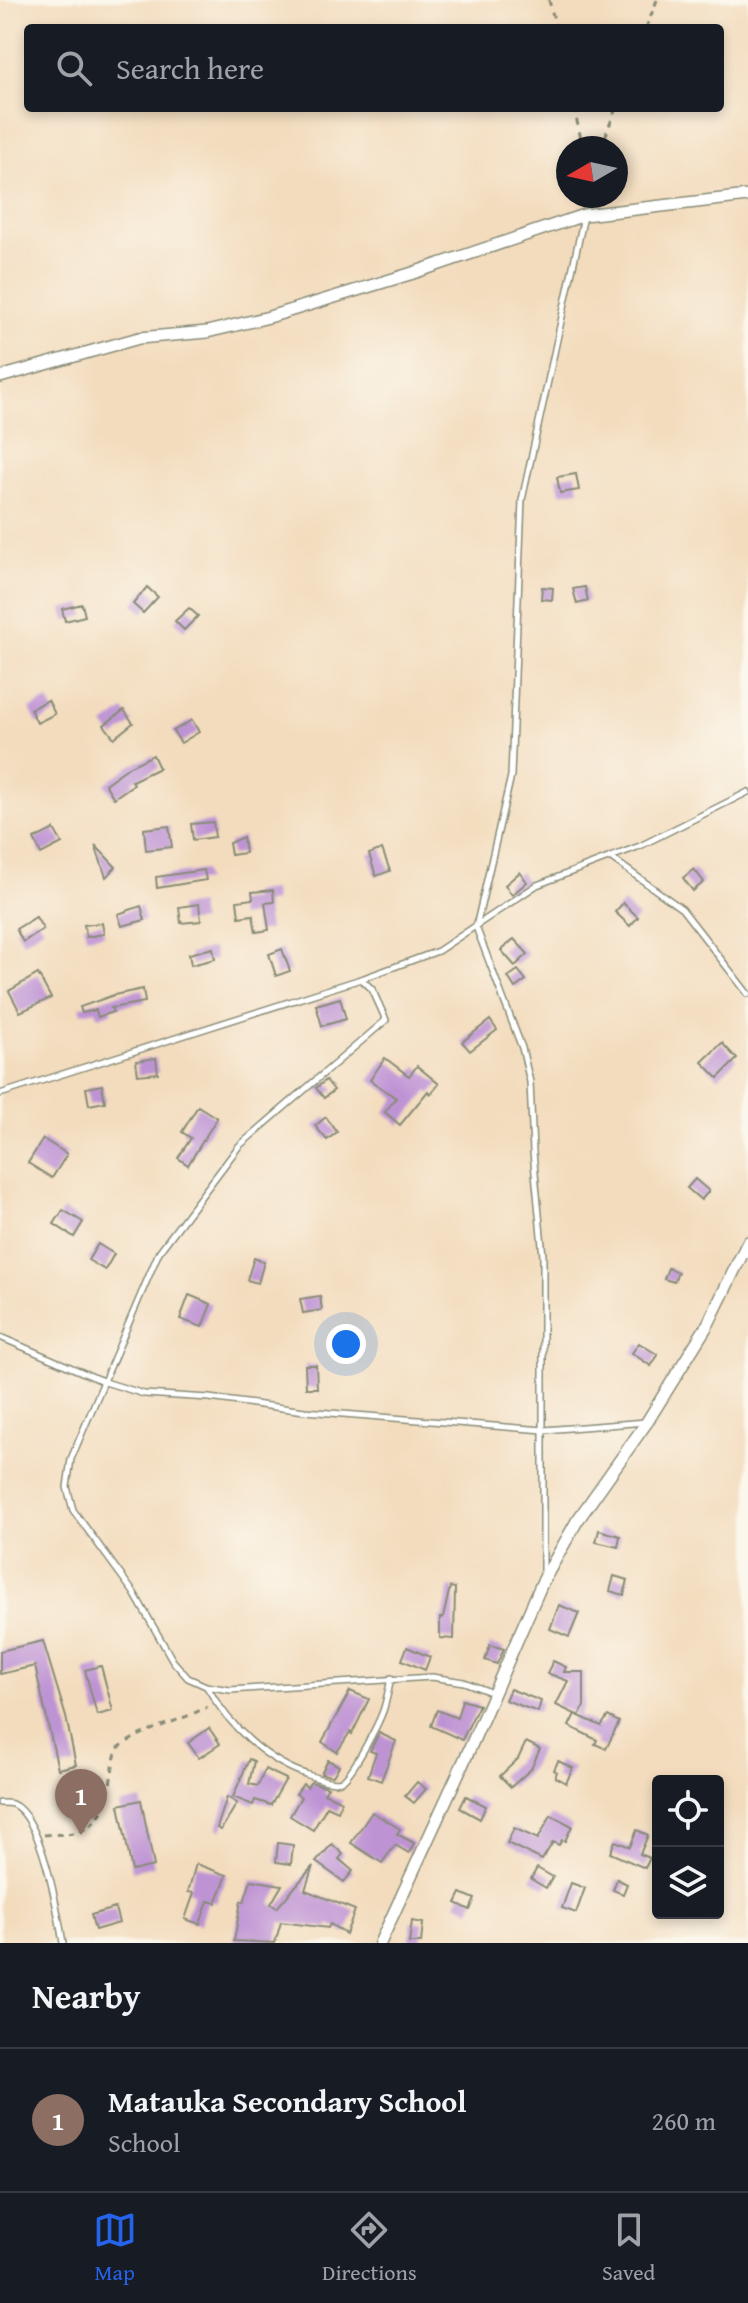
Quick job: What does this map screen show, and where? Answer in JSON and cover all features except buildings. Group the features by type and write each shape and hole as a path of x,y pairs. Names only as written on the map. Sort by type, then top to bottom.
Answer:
{"street":[{"path":"0,377 139,338 207,332 269,317 413,273 584,215 748,196"},
{"path":"380,1943 542,1583 577,1521 647,1422 708,1324 748,1242"}],"lane":[{"path":"542,1583 543,1256 530,1082 522,1048 476,927 511,776 522,500 584,215"},
{"path":"0,1094 361,979 438,951 537,885 640,846 748,792"},
{"path":"609,856 682,909 748,994"},
{"path":"361,979 372,989 386,1020 239,1146 159,1252 71,1459 67,1487 73,1510 134,1593 173,1661 188,1678 206,1686 230,1690 432,1677 464,1682 494,1693"},
{"path":"0,1337 105,1382 144,1394 209,1398 305,1411 544,1430 647,1422"},
{"path":"206,1686 222,1713 261,1750 295,1771 338,1782 356,1764 384,1711 391,1678"},
{"path":"0,1803 12,1803 22,1812 36,1836 52,1884 63,1943"}],"path":[{"path":"549,0 555,24"},
{"path":"648,24 657,0"},
{"path":"575,112 580,136"},
{"path":"606,136 614,112"},
{"path":"36,1836 77,1832 96,1822 111,1792 112,1766 117,1749 145,1731 181,1721 216,1702"}],"place":[{"name":"Matauka Secondary School","path":"81,1835"}]}
